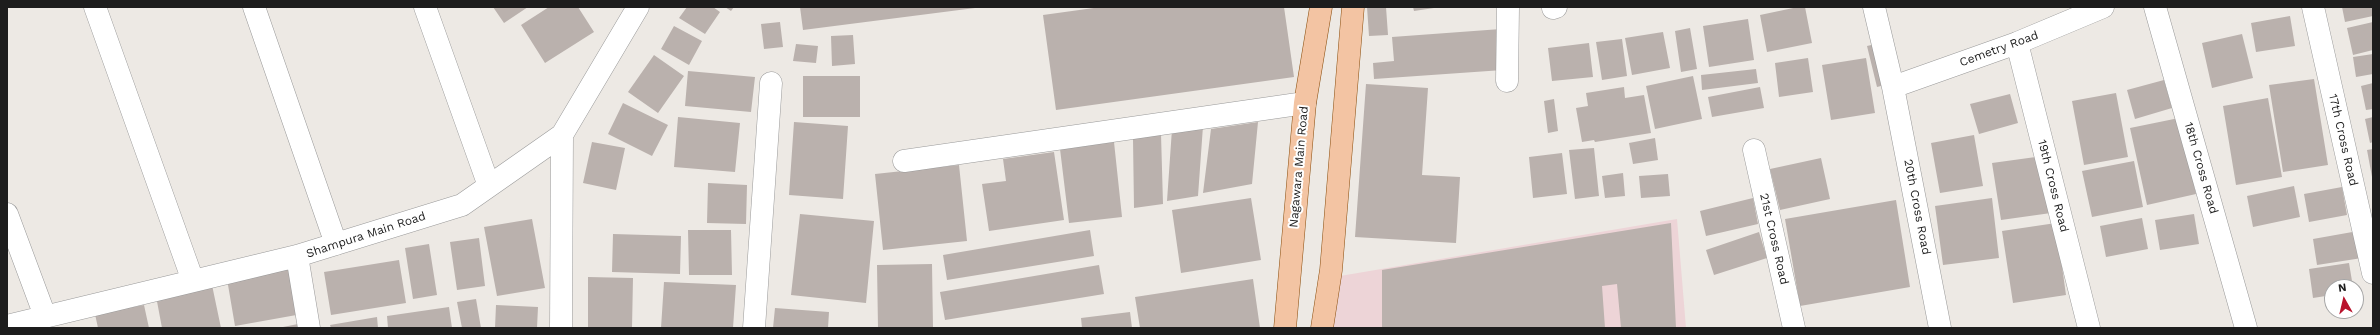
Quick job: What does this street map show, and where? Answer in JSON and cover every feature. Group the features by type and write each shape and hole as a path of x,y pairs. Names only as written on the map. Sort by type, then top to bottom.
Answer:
{"main road":[{"name":"Nagawara Main Road","path":"1285,328 1305,103 1320,7"},
{"path":"1322,328 1331,270 1353,7"}],"street":[{"path":"95,7 193,281"},
{"path":"254,7 336,244"},
{"path":"425,7 489,186"},
{"name":"Shampura Main Road","path":"14,326 45,316 297,256 462,205 562,135 638,7"},
{"path":"1507,81 1508,7"},
{"name":"20th Cross Road","path":"1874,7 1893,87 1940,328"},
{"name":"Cemetry Road","path":"1893,87 2016,43 2103,7"},
{"name":"18th Cross Road","path":"2155,7 2246,328"},
{"name":"17th Cross Road","path":"2313,7 2373,273"},
{"name":"19th Cross Road","path":"2016,43 2089,328"},
{"path":"754,328 771,83"},
{"path":"904,161 1305,103"},
{"path":"562,135 562,328"},
{"name":"21st Cross Road","path":"1754,150 1794,328"},
{"path":"7,214 45,316"},
{"path":"297,256 309,328"}],"shaded area":[{"path":"1677,219 1686,328 1332,328 1340,276"}],"building":[{"path":"493,7 528,7 504,23"},
{"path":"549,7 578,7 594,32 545,63 521,25"},
{"path":"687,7 713,7 720,12 705,34 679,18"},
{"path":"725,7 734,7 731,11"},
{"path":"800,7 975,7 975,8 803,30"},
{"path":"1101,7 1284,7 1294,77 1056,110 1043,15"},
{"path":"1367,7 1386,7 1388,35 1369,36"},
{"path":"1413,7 1434,7 1434,8 1414,11"},
{"path":"1798,7 1805,7 1812,43 1767,52 1760,15"},
{"path":"2342,7 2373,7 2373,16 2345,22"},
{"path":"2290,16 2295,46 2256,52 2251,23"},
{"path":"1748,19 1754,60 1709,67 1703,26"},
{"path":"780,22 783,47 764,49 761,24"},
{"path":"2373,22 2373,50 2353,55 2347,28"},
{"path":"674,26 702,41 689,65 661,49"},
{"path":"1690,28 1697,69 1681,72 1675,31"},
{"path":"1501,29 1503,70 1374,79 1373,63 1394,61 1392,37"},
{"path":"1663,32 1670,68 1632,75 1625,38"},
{"path":"2242,34 2253,78 2212,88 2202,43"},
{"path":"853,35 855,64 832,66 831,36"},
{"path":"1622,39 1627,76 1602,80 1596,42"},
{"path":"1589,43 1593,77 1552,81 1548,48"},
{"path":"1880,43 1889,84 1877,87 1867,46"},
{"path":"796,44 818,46 816,63 793,61"},
{"path":"2373,54 2373,74 2356,77 2353,57"},
{"path":"654,55 684,76 658,113 628,92"},
{"path":"1808,58 1813,92 1779,97 1775,63"},
{"path":"1866,58 1875,113 1831,120 1822,65"},
{"path":"1756,69 1758,83 1702,90 1701,75"},
{"path":"688,71 755,77 751,112 685,106"},
{"path":"803,76 860,76 860,117 803,117"},
{"path":"1693,76 1702,119 1655,129 1646,86"},
{"path":"2314,79 2328,165 2283,172 2269,85"},
{"path":"2164,80 2172,108 2135,119 2127,90"},
{"path":"2373,83 2373,109 2366,110 2361,86"},
{"path":"1366,84 1428,88 1422,175 1460,177 1456,243 1355,237"},
{"path":"1624,87 1625,98 1644,95 1651,133 1595,142 1594,140 1582,142 1576,108 1588,106 1586,93"},
{"path":"1760,87 1764,108 1712,117 1708,97"},
{"path":"2116,93 2128,157 2084,165 2072,101"},
{"path":"2010,94 2018,123 1979,134 1970,104"},
{"path":"2268,98 2282,177 2236,185 2223,106"},
{"path":"1554,99 1558,131 1548,133 1544,101"},
{"path":"623,103 668,125 652,156 608,134"},
{"path":"678,117 740,123 735,172 674,167"},
{"path":"2373,117 2373,142 2370,143 2365,119"},
{"path":"2179,118 2196,194 2147,205 2130,128"},
{"path":"794,122 848,126 843,199 789,195"},
{"path":"1258,122 1252,184 1203,193 1211,129"},
{"path":"1203,126 1198,196 1167,201 1172,129"},
{"path":"1161,134 1163,204 1134,208 1133,139"},
{"path":"1974,135 1983,186 1940,193 1931,143"},
{"path":"1655,138 1658,160 1633,164 1629,143"},
{"path":"592,142 625,148 616,190 583,183"},
{"path":"1114,142 1122,217 1069,223 1060,149"},
{"path":"1594,148 1599,196 1575,199 1569,150"},
{"path":"2373,149 2373,177 2372,177 2367,150"},
{"path":"1054,152 1064,220 989,231 982,184 1006,181 1003,159"},
{"path":"1562,153 1567,194 1533,198 1529,157"},
{"path":"2043,156 2051,213 2001,220 1992,163"},
{"path":"1821,158 1830,199 1780,210 1770,169"},
{"path":"2134,161 2143,207 2092,217 2082,171"},
{"path":"959,165 967,241 883,250 875,174"},
{"path":"1623,173 1625,196 1605,198 1602,176"},
{"path":"1668,174 1670,196 1641,198 1639,176"},
{"path":"708,183 747,185 746,224 707,223"},
{"path":"2294,186 2300,217 2253,227 2247,196"},
{"path":"2342,187 2347,215 2309,222 2304,194"},
{"path":"1251,198 1261,260 1181,273 1172,210"},
{"path":"1753,198 1758,224 1706,236 1700,211"},
{"path":"1992,198 1999,258 1943,265 1935,206"},
{"path":"1896,200 1910,287 1800,306 1785,219"},
{"path":"800,214 874,221 866,303 791,295"},
{"path":"2194,214 2199,244 2160,250 2155,220"},
{"path":"2142,218 2148,249 2106,257 2100,226"},
{"path":"532,219 545,288 497,296 484,227"},
{"path":"1671,223 1676,328 1621,328 1617,284 1602,286 1605,328 1382,328 1382,270"},
{"path":"2056,223 2066,295 2013,303 2002,231"},
{"path":"688,230 731,230 732,275 689,275"},
{"path":"1090,230 1094,256 947,280 943,255"},
{"path":"2358,231 2362,258 2317,265 2313,239"},
{"path":"1759,232 1767,258 1714,275 1706,250"},
{"path":"613,234 681,236 680,274 612,272"},
{"path":"479,238 485,286 457,290 450,242"},
{"path":"429,244 437,295 413,299 405,248"},
{"path":"399,260 406,303 331,315 324,272"},
{"path":"2349,263 2352,279 2324,279 2324,296 2313,298 2309,269"},
{"path":"932,264 933,328 878,328 877,265"},
{"path":"1099,265 1104,294 945,320 940,292"},
{"path":"294,268 302,314 235,326 227,279"},
{"path":"588,277 633,278 632,328 588,328"},
{"path":"1253,279 1260,328 1140,328 1135,297"},
{"path":"664,282 736,285 733,328 661,328"},
{"path":"212,285 221,328 162,328 156,296"},
{"path":"476,299 481,328 462,328 457,302"},
{"path":"144,305 149,328 98,328 95,314"},
{"path":"496,305 538,307 537,328 495,328"},
{"path":"449,307 452,328 388,328 387,316"},
{"path":"775,308 829,312 828,328 773,328"},
{"path":"1130,312 1132,328 1082,328 1081,318"},
{"path":"377,317 378,328 331,328 330,325"},
{"path":"298,324 299,328 283,328 283,327"}]}
